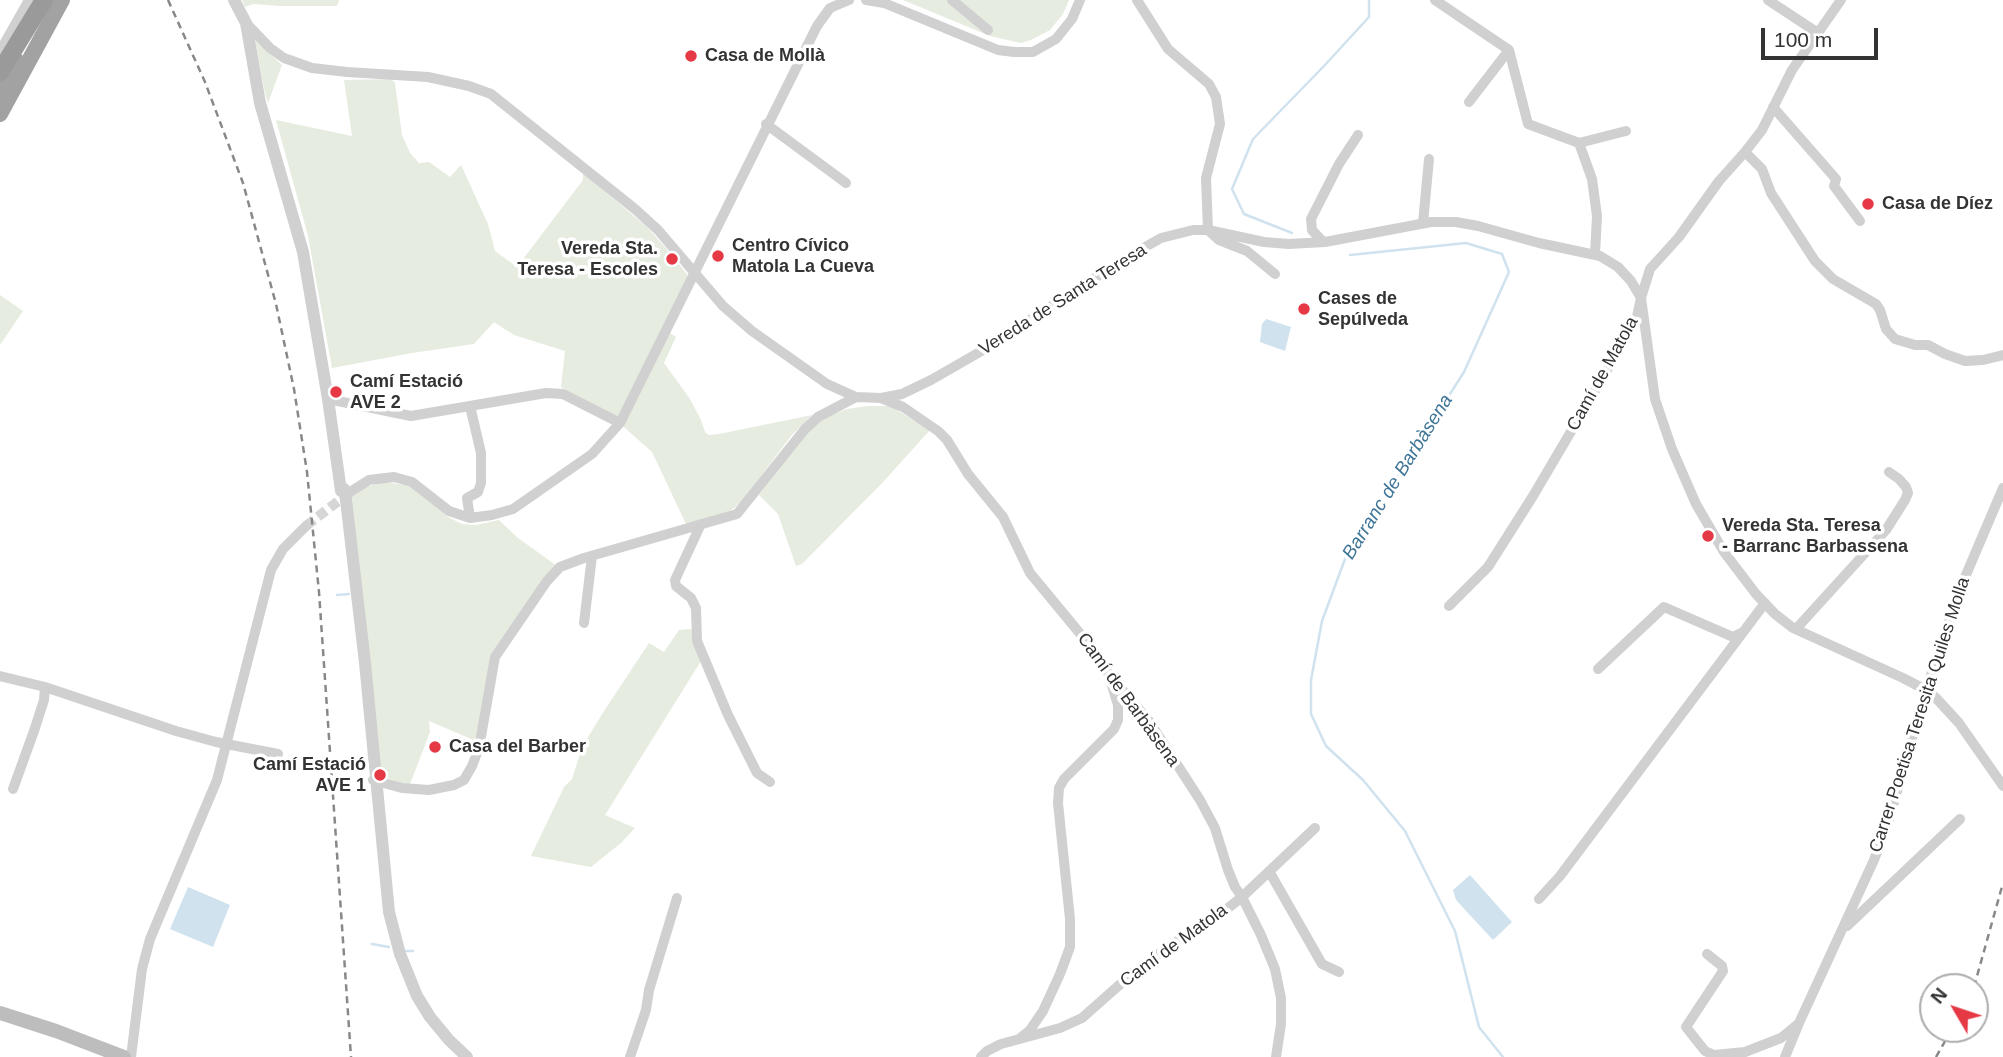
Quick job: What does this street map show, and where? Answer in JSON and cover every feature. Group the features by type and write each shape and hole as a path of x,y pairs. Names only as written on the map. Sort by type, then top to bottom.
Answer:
{"highway":[{"path":"0,72 44,0"},
{"path":"0,115 4,94 49,0"},
{"path":"4,94 62,0"}],"main road":[{"path":"0,1013 124,1057"}],"street":[{"path":"0,51 29,0"},
{"path":"237,0 249,26 260,103 303,252 330,399 345,495 375,780 383,900 395,949 407,982 432,1028 457,1057"},
{"path":"345,495 369,480 394,477 412,482 449,511 471,517 492,515 513,509 592,454 620,423 766,124 817,26 830,8 849,0"},
{"path":"866,0 884,3 998,50 1014,52 1033,52 1056,39 1072,19 1080,0"},
{"path":"952,0 988,30"},
{"path":"1137,0 1168,49 1209,84 1216,97 1220,124 1206,178 1208,230 1219,240 1247,251 1275,274"},
{"path":"1435,0 1509,50 1528,124 1579,143 1592,179 1597,216 1595,254"},
{"path":"1768,0 1818,33"},
{"name":"Camí de Matola","path":"1449,606 1488,567 1533,496 1636,321 1640,298 1650,269 1679,237 1719,181 1762,130 1792,70 1841,0"},
{"name":"Vereda de Santa Teresa","path":"249,26 284,58 312,68 428,77 491,94 635,209 658,230 723,306 752,331 827,384 856,397 881,398 902,394 931,380 985,349 1124,259 1161,238 1193,230 1208,230 1264,242 1289,244 1323,242 1431,222 1467,224 1595,254 1618,267 1631,281 1640,298 1656,399 1672,449 1696,504 1724,552 1775,614 1796,629 1926,690 1959,723 2003,786"},
{"path":"1469,102 1509,50"},
{"path":"1773,107 1836,179 1834,186 1860,221"},
{"path":"766,124 846,183"},
{"path":"1579,143 1626,131"},
{"path":"1323,242 1312,230 1311,219 1339,164 1358,135"},
{"path":"1745,152 1762,169 1771,193 1815,261 1833,279 1876,304 1886,328 1895,339 1915,345 1928,345 1965,360 1983,360 2003,355"},
{"path":"1423,223 1429,159"},
{"path":"330,399 411,416 546,393 563,394 620,423"},
{"path":"375,780 402,788 429,790 464,780 479,748 495,657 547,581 560,568 592,556 737,514 818,416 856,397"},
{"name":"Camí de Barbàsena","path":"881,398 903,407 947,440 968,474 1003,517 1030,573 1149,721 1200,800 1215,828 1231,878 1261,935 1275,969 1281,998 1281,1024 1276,1057"},
{"path":"470,406 481,453 481,483 478,492 467,498 471,517"},
{"path":"1796,629 1877,540 1905,500 1908,493 1906,487 1899,478 1889,472"},
{"name":"Carrer Poetisa Teresita Quiles Molla","path":"1786,1057 1874,860 1960,589 2003,488"},
{"path":"701,524 675,580 676,586 691,598 696,608 697,641 728,715 757,773 770,782"},
{"path":"131,1057 142,969 150,939 216,780 271,570 283,550 306,526"},
{"path":"584,623 592,556"},
{"path":"1539,899 1560,876 1765,603"},
{"path":"1598,669 1664,607 1733,637 1744,631"},
{"path":"1016,1041 1030,1030 1043,1011 1070,947 1059,788 1064,779 1114,729 1118,720 1118,705 1108,673"},
{"path":"0,676 45,687 176,732 278,754"},
{"path":"13,789 44,700 45,687"},
{"path":"375,780 379,798 388,912 400,954 425,1010 467,1057"},
{"path":"379,798 388,790 402,788"},
{"path":"1842,931 1960,819"},
{"name":"Camí de Matola","path":"981,1057 1001,1044 1060,1028 1082,1017 1134,972 1242,897 1315,828"},
{"path":"1269,872 1322,964 1339,972"},
{"path":"630,1057 677,898"},
{"path":"1707,954 1723,971 1686,1027 1705,1051 1714,1055 1745,1052 1781,1038 1799,1023"}],"shaded area":[{"path":"242,0 339,0 337,6 253,4 245,7"},
{"path":"903,0 1069,0 1063,14 1050,30 1021,43 990,36"},
{"path":"255,40 282,65 268,103 265,93"},
{"path":"391,79 395,83 402,135 410,153 419,163 429,162 450,177 461,165 488,224 495,251 517,267 583,180 583,173 647,227 665,247 694,283 670,333 676,337 664,363 690,399 705,432 709,435 719,434 812,415 791,436 733,509 720,516 686,524 652,452 625,428 561,387 565,351 514,335 494,322 474,344 332,368 308,236 276,120 352,136 344,80"},
{"path":"0,295 23,311 0,345"},
{"path":"890,406 930,430 884,481 802,564 796,566 778,514 759,495 805,435 821,419 847,409"},
{"path":"386,482 410,486 448,517 462,524 476,525 499,520 518,538 557,566 491,671 476,741 429,721 430,732 410,784 399,783 380,775 348,499 365,487"},
{"path":"690,629 695,633 701,661 605,815 635,828 591,867 531,856 564,787 572,779 582,747 649,643 664,652 679,630"}],"water":[{"path":"1266,319 1291,327 1285,351 1260,342 1262,324"},
{"path":"1470,875 1512,922 1493,940 1456,900 1453,890"},
{"path":"188,887 230,905 213,947 170,929"}],"waterway":[{"name":"Barranc de Barbàsena","path":"1292,233 1244,214 1232,189 1253,139 1369,17 1369,0"},
{"name":"Barranc de Barbàsena","path":"1350,255 1466,243 1502,254 1509,272 1464,372 1345,559 1322,621 1311,680 1311,714 1326,746 1363,780 1405,831 1455,931 1479,1027 1503,1057"},
{"path":"337,595 349,594"},
{"path":"372,944 389,947"},
{"path":"405,951 413,951"}],"tunnel":[{"path":"306,526 350,492"}],"railway":[{"path":"168,0 205,82 243,183 276,304 294,389 307,472 319,592 351,1057"},
{"path":"1978,973 2003,883"},
{"path":"1936,1057 1944,1043"}],"place":[{"name":"Casa de Mollà","path":"691,56"},
{"name":"Casa de Díez","path":"1868,204"},
{"name":"Centro Cívico Matola La Cueva","path":"718,256"},
{"name":"Vereda Sta. Teresa - Escoles","path":"672,259"},
{"name":"Cases de Sepúlveda","path":"1304,309"},
{"name":"Camí Estació AVE 2","path":"336,392"},
{"name":"Vereda Sta. Teresa - Barranc Barbassena","path":"1708,536"},
{"name":"Casa del Barber","path":"435,747"},
{"name":"Camí Estació AVE 1","path":"380,775"}]}
